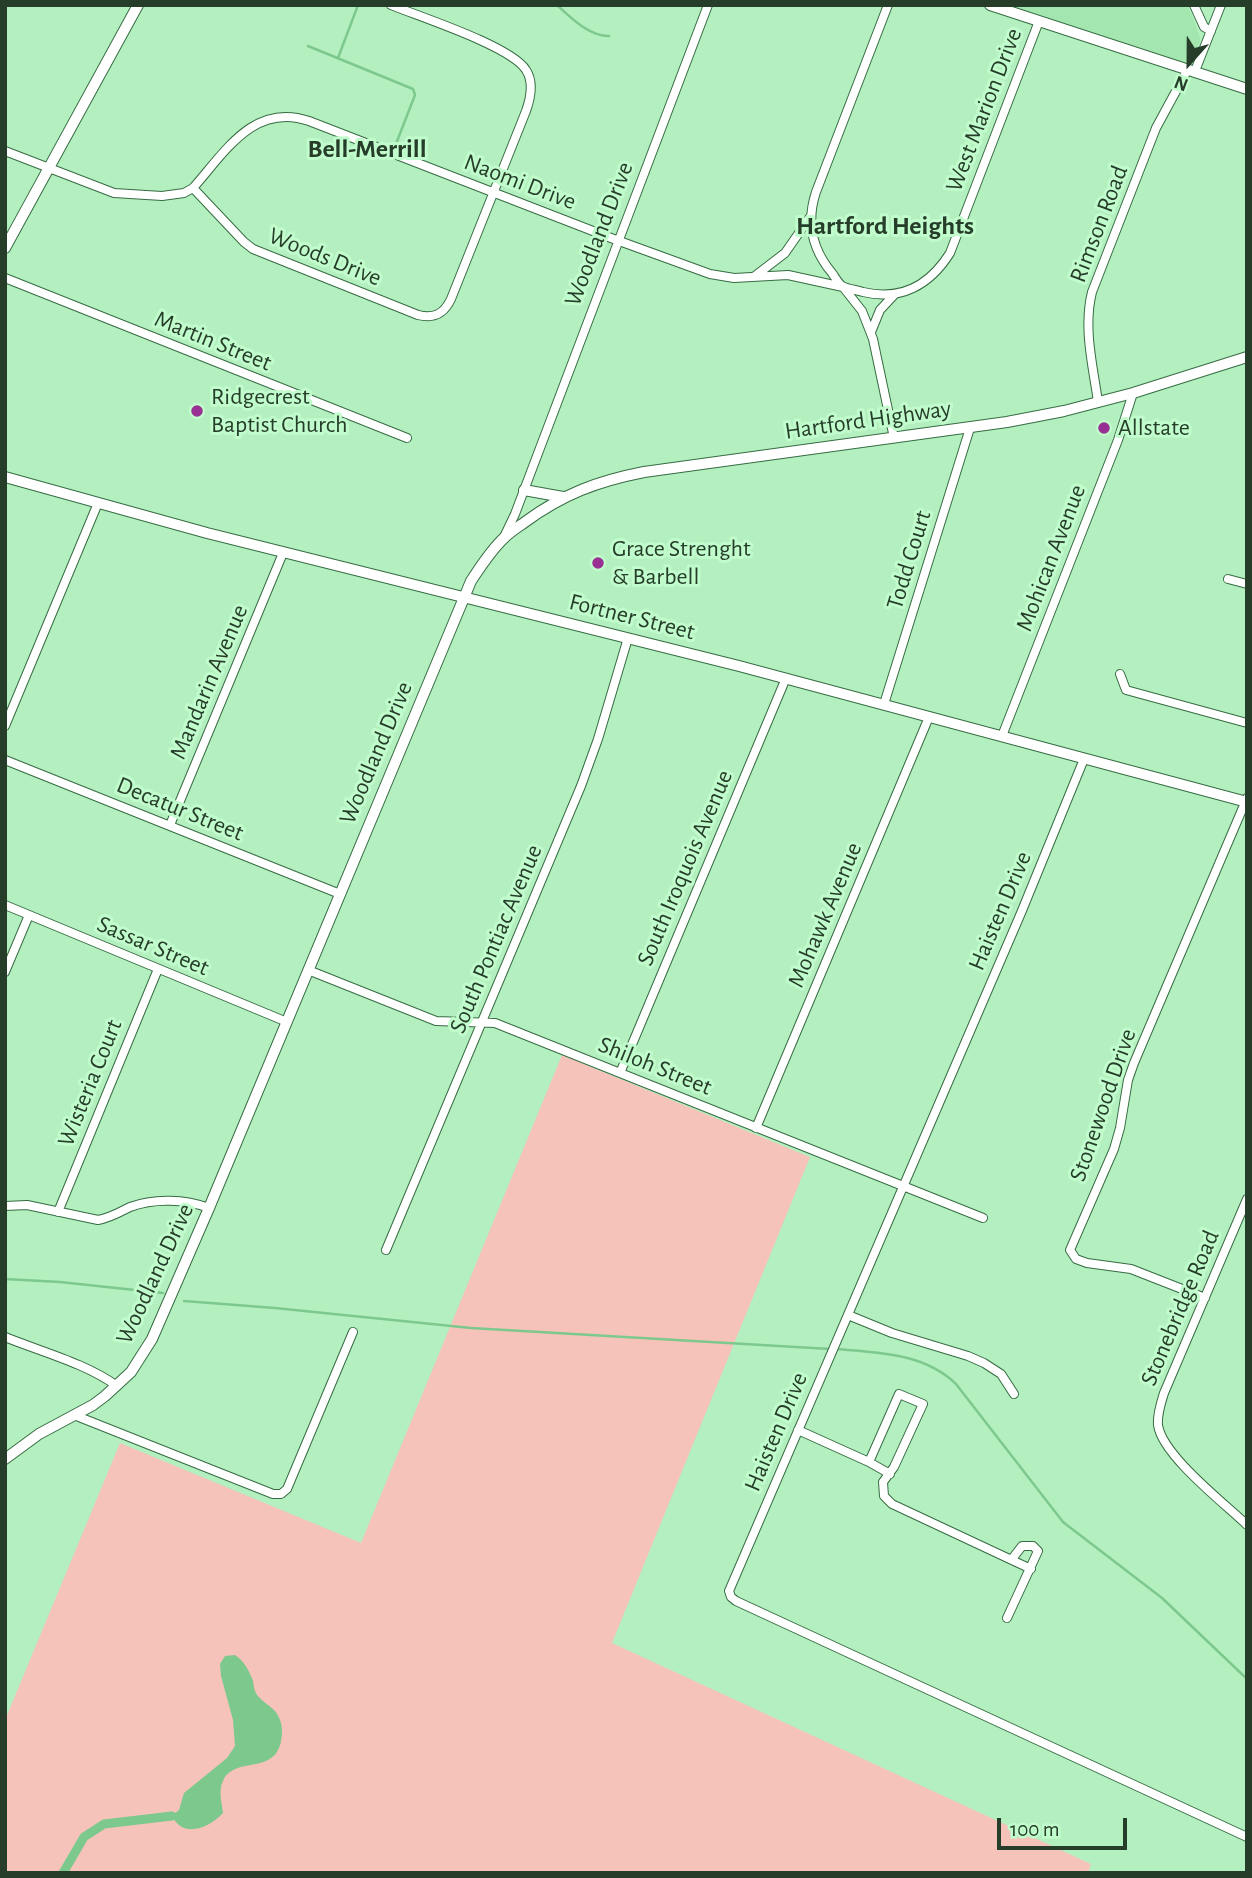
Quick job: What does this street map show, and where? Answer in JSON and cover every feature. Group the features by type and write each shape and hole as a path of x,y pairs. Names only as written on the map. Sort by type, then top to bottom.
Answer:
{"main road":[{"path":"5,248 138,5"},
{"path":"990,5 1247,89"},
{"name":"Hartford Highway","path":"504,538 545,508 596,483 644,472 970,428 1041,415 1133,393 1247,357"},
{"name":"Fortner Street","path":"5,477 283,552 786,678 1246,801"},
{"path":"524,490 563,498"},
{"name":"Woodland Drive","path":"5,1459 39,1434 93,1405 117,1386 139,1362 152,1339 471,581 504,538"}],"street":[{"path":"391,5 500,49 513,56 527,71 531,80 530,100 493,193"},
{"name":"Woodland Drive","path":"504,538 708,5"},
{"path":"888,5 816,192 812,205 811,232 819,256 862,311 871,332 894,438"},
{"path":"1194,5 1204,27 1211,32"},
{"name":"Rimson Road","path":"1098,402 1088,331 1088,314 1093,292 1156,128 1191,70 1211,32 1221,5"},
{"name":"West Marion Drive","path":"894,295 931,277 950,253 1039,21"},
{"name":"Naomi Drive","path":"193,188 248,129 266,119 289,116 309,121 710,274 734,278 788,275 843,287"},
{"path":"5,151 122,195 184,193 193,188"},
{"name":"Woods Drive","path":"193,188 253,249 429,317 439,314 448,306 493,193"},
{"path":"755,276 785,253 811,216"},
{"name":"Martin Street","path":"5,278 407,438"},
{"path":"843,287 876,295 894,295"},
{"path":"871,332 880,310 894,295"},
{"name":"Mohican Avenue","path":"1002,736 1118,440 1133,393"},
{"name":"Todd Court","path":"884,704 970,428"},
{"path":"5,726 98,503"},
{"name":"Mandarin Avenue","path":"170,825 283,552"},
{"path":"1228,579 1247,583"},
{"name":"South Pontiac Avenue","path":"386,1250 581,786 628,638"},
{"path":"1120,674 1126,690 1247,723"},
{"name":"South Iroquois Avenue","path":"620,1073 786,678"},
{"name":"Mohawk Avenue","path":"756,1128 929,717"},
{"name":"Haisten Drive","path":"1084,758 1026,901 730,1585 729,1594 733,1600 1247,1837"},
{"name":"Decatur Street","path":"5,760 340,894"},
{"name":"Stonewood Drive","path":"1205,1298 1131,1269 1087,1263 1073,1257 1070,1247 1114,1149 1134,1063 1246,801"},
{"name":"Sassar Street","path":"5,905 287,1022"},
{"path":"5,972 29,915"},
{"name":"Wisteria Court","path":"58,1212 158,969"},
{"name":"Shiloh Street","path":"308,971 436,1021 495,1023 983,1218"},
{"name":"Stonebridge Road","path":"1247,1199 1164,1393 1158,1423 1163,1441 1175,1458 1247,1525"},
{"path":"5,1206 27,1205 99,1220 136,1206 166,1201 195,1203 209,1208"},
{"path":"848,1315 892,1333 984,1363 1001,1374 1014,1394"},
{"path":"75,1415 273,1494 281,1494 287,1489 353,1332"},
{"path":"5,1338 84,1368 117,1386"},
{"path":"869,1462 899,1394 923,1404 894,1467 884,1482 886,1499 1031,1569"},
{"path":"798,1430 890,1474"},
{"path":"1007,1618 1038,1551 1033,1546 1022,1546 1013,1559"}],"shaded area":[{"path":"1007,5 1188,5 1200,42 1193,60 1185,63"},
{"path":"562,1055 810,1157 612,1643 1091,1864 1088,1873 5,1873 5,1720 120,1443 361,1543"},
{"path":"235,1655 248,1670 257,1694 279,1717 282,1730 280,1745 266,1761 237,1768 229,1773 221,1789 223,1813 204,1827 189,1829 177,1823 172,1816 179,1810 184,1793 227,1758 235,1746 233,1720 220,1664 225,1656"}],"waterway":[{"path":"338,58 358,5"},
{"path":"557,5 587,30 609,36"},
{"path":"308,46 413,89 415,95 394,149"},
{"path":"5,1279 163,1293"},
{"path":"184,1301 471,1328 830,1349"},
{"path":"837,1349 915,1360 930,1366 956,1384 1063,1522 1162,1598 1247,1679"},
{"path":"63,1873 84,1837 104,1824 172,1816"}],"place":[{"name":"Ridgecrest Baptist Church","path":"197,411"},
{"name":"Allstate","path":"1104,428"},
{"name":"Grace Strenght & Barbell","path":"598,563"}],"district":[{"name":"Bell-Merrill","path":"367,149"},
{"name":"Hartford Heights","path":"885,226"}]}
